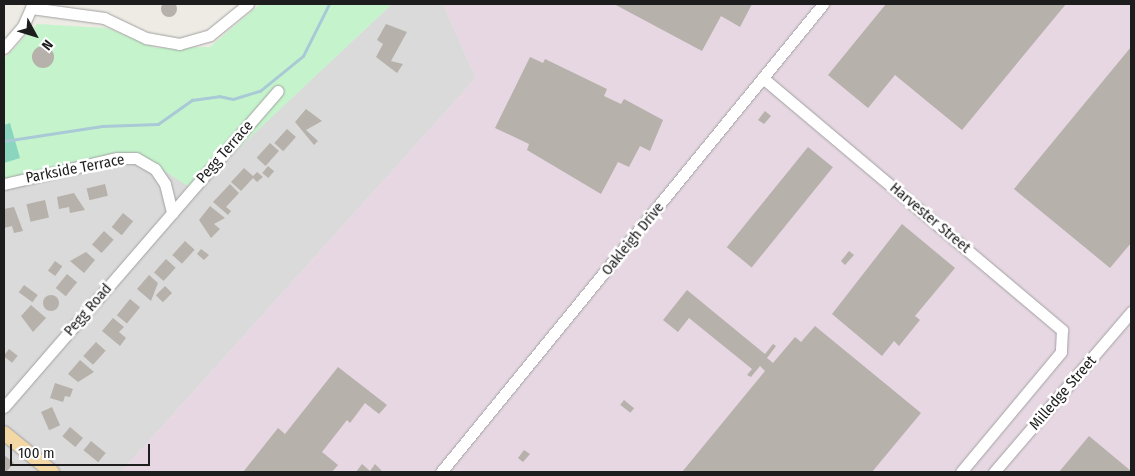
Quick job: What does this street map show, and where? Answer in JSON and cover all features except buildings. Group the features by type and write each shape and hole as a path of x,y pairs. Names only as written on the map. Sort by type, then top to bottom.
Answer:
{"main road":[{"path":"4,433 52,472"}],"street":[{"path":"4,48 32,6 104,18 146,38 179,44 210,35 248,4"},
{"name":"Oakleigh Drive","path":"440,472 764,79 822,4"},
{"name":"Harvester Street","path":"764,79 1057,323 1064,341 1048,368"},
{"name":"Pegg Terrace","path":"172,213 278,91"},
{"name":"Parkside Terrace","path":"4,184 117,158 136,158 155,169 165,184 172,213"},
{"name":"Pegg Road","path":"4,407 172,213"},
{"name":"Milledge Street","path":"994,472 1131,312"},
{"name":"Milledge Street","path":"961,472 1048,368"}],"shaded area":[{"path":"392,4 443,4 476,78 121,472 4,472 4,184 135,152 194,189"},
{"path":"443,4 1131,4 1131,472 121,472 476,78"}],"green space":[{"path":"260,4 392,4 194,190 135,152 4,184 4,59 37,24 107,28 156,48 210,47"},
{"path":"10,123 20,158 4,163 4,125"}],"waterway":[{"path":"4,141 102,126 158,124 192,100 219,96 233,99 260,91 303,56 329,4"}]}
